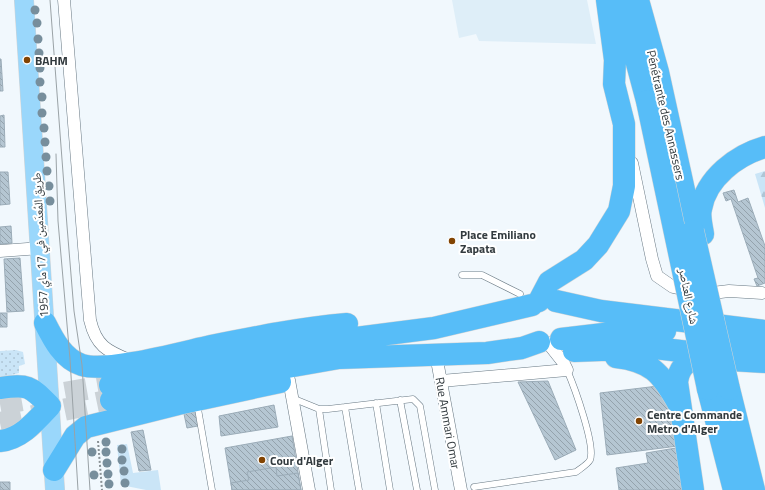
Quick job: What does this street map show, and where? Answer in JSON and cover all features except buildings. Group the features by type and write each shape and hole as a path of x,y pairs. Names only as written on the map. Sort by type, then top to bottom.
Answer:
{"highway":[{"path":"607,0 615,60 614,84 624,124 624,186 619,211 598,245 584,260 554,277 544,288 525,318 525,326 533,338 557,348 633,359 643,363 664,379 680,407"},
{"name":"شارع العناصر","path":"620,0 647,101 719,389"},
{"name":"Pénétrante des Annassers","path":"638,0 658,72 698,236"},
{"path":"698,236 700,210 707,192 719,175 735,160 765,147"},
{"name":"شارع العناصر","path":"698,236 715,325 719,389 734,490"},
{"path":"537,300 563,305 570,319 566,334 557,348"},
{"path":"765,331 601,311 537,300 479,318 434,328 317,342 214,362 110,392 200,382 339,358 436,355 502,351 522,348 655,348 765,362"},
{"path":"45,323 56,345 70,359 82,365 95,367 134,362 308,328 396,320 423,322 434,328"},
{"path":"557,348 629,331 658,330 765,347"},
{"path":"55,480 75,436 86,427 196,400 291,389 301,377 362,369 387,363 406,356"},
{"path":"693,490 680,407 677,382 678,374 688,361 696,358 765,362"},
{"path":"0,388 20,386 32,388 50,406 25,431 8,440 0,441"},
{"path":"719,389 754,490"}],"main road":[{"name":"طريق المُعدَمين في 17 ماي 1957","path":"24,0 55,480"}],"street":[{"path":"64,0 92,332 102,346 111,353 134,362"},
{"path":"624,124 652,259 658,276 673,287 704,294 729,291 762,293"},
{"path":"0,251 41,248"},
{"path":"441,381 557,348"},
{"name":"Rue Ammari Omar","path":"436,355 461,490"},
{"path":"291,389 309,490"}],"lane":[{"path":"462,275 482,275 537,300"},
{"path":"474,487 576,472 590,461 592,450 582,414 557,348"},
{"path":"291,389 319,409 400,400 413,400 420,406 436,490"},
{"path":"196,400 212,490"},
{"path":"400,400 417,490"},
{"path":"376,403 390,490"},
{"path":"345,407 359,490"},
{"path":"319,409 331,490"}],"path":[{"path":"96,424 102,490"}],"shaded area":[{"path":"452,0 587,0 596,44 479,41 476,34 459,38"}],"green space":[{"path":"765,171 765,208 755,174"},
{"path":"16,350 23,352 25,364 19,366 19,373 0,378 0,351"},
{"path":"127,444 133,473 158,470 161,490 146,490 121,485 117,445"}],"tunnel":[{"path":"0,404 110,385"},
{"path":"0,423 111,400"}],"tram line":[{"path":"50,0 74,311 82,365 90,490"},
{"path":"56,154 58,221 70,359 78,490"}],"place":[{"name":"BAHM","path":"27,60"},
{"name":"Place Emiliano Zapata","path":"452,241"},
{"name":"Centre Commande Metro d'Alger","path":"639,421"},
{"name":"Cour d'Alger","path":"262,460"}]}
